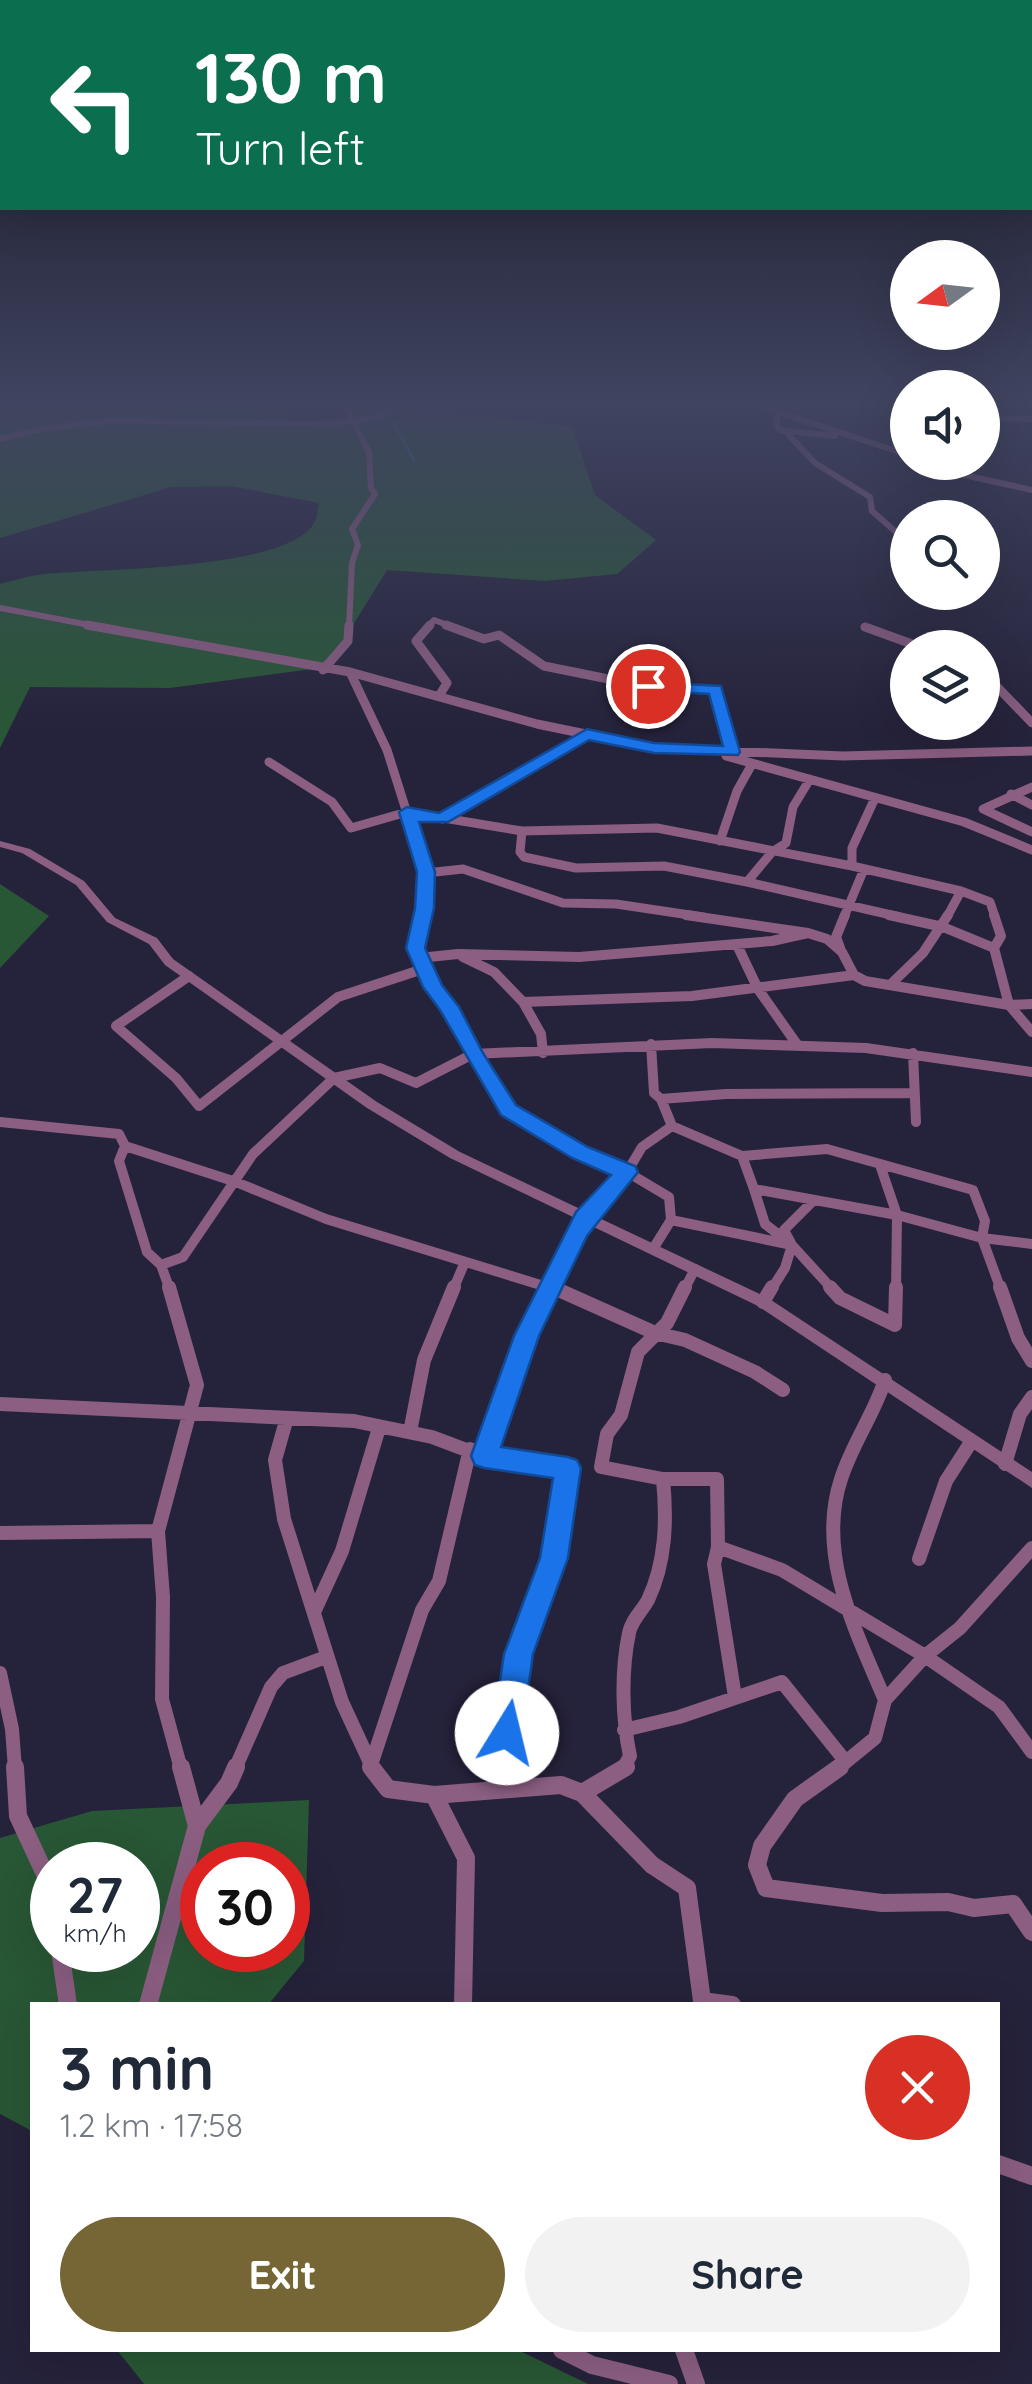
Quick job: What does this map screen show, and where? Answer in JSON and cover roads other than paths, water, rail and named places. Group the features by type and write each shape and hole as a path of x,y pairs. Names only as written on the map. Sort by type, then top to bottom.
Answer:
{"street":[{"path":"323,670 348,642 352,564 358,545 352,529 363,512"},
{"path":"0,608 350,672 654,748 843,756 1032,750"},
{"path":"439,696 446,682 416,641 434,620 484,639 499,635 544,666 648,686 716,690 732,752"},
{"path":"865,627 890,636"},
{"path":"350,672 386,750 426,872 424,908 415,948 421,963 508,1110 580,1153 627,1172 669,1197 671,1220 653,1249"},
{"path":"1000,689 1032,723"},
{"path":"442,818 587,734"},
{"path":"716,752 964,822 1029,849"},
{"path":"269,762 332,802 352,828 407,812 420,818 522,831 656,828 961,890 990,902 1001,936 994,948 1010,1005 1032,1032"},
{"path":"720,840 752,764"},
{"path":"747,882 772,852 786,843 793,806 810,779"},
{"path":"1032,787 983,809 1032,833 1032,866"},
{"path":"1011,794 1032,806"},
{"path":"875,798 852,848 858,868 836,937 854,975 865,981 1010,1005 1032,1004"},
{"path":"522,831 520,852 524,857 576,868 664,866 747,882 943,927 994,948"},
{"path":"0,844 26,851 80,883 111,920 154,941 169,962 334,1078 455,1155 763,1302 1032,1481"},
{"path":"426,872 463,869 564,903 616,904 808,933 827,939 842,952"},
{"path":"890,984 918,962 943,927 961,890"},
{"path":"190,976 116,1026 176,1078 199,1106 338,998 421,963 458,954 579,957 737,945 808,933"},
{"path":"737,945 758,989 796,1043"},
{"path":"458,954 494,972 524,1002 541,1034 543,1053"},
{"path":"524,1002 692,996 854,975"},
{"path":"161,1265 183,1257 253,1154 334,1078 380,1068 416,1083 473,1054 651,1044 796,1043 913,1053 1032,1072"},
{"path":"651,1044 654,1092 672,1126 742,1156 828,1149 974,1190 985,1222 982,1238 1018,1338 1032,1361"},
{"path":"913,1053 916,1122"},
{"path":"661,1099 726,1094 913,1093"},
{"path":"0,1122 119,1134 125,1146 236,1182 326,1219 464,1264 551,1287 655,1334 684,1340 783,1390"},
{"path":"370,1768 422,1610 439,1581 477,1453 526,1336 584,1218 627,1172 642,1146 672,1126"},
{"path":"125,1146 119,1161 147,1252 161,1265 177,1308 197,1385 158,1531 163,1597 162,1699 197,1826"},
{"path":"742,1156 765,1224 792,1245 840,1298 895,1325 897,1215 880,1165"},
{"path":"754,1189 897,1215 982,1238 1032,1244"},
{"path":"763,1302 784,1268 792,1245 784,1230 813,1201"},
{"path":"671,1220 792,1245"},
{"path":"410,1432 424,1360 464,1264"},
{"path":"695,1269 683,1298 638,1352 621,1416 606,1434 600,1468 663,1480 716,1479 718,1547 714,1564 736,1698"},
{"path":"884,1380 840,1482 830,1545 847,1607 885,1700"},
{"path":"1005,1464 1020,1414 1032,1397"},
{"path":"0,1404 188,1412 286,1421 338,1419 410,1432 477,1453 568,1468 554,1558 519,1654 507,1733 506,1786"},
{"path":"286,1421 274,1462 280,1509 315,1610 326,1657 370,1768 388,1789 434,1795 506,1786 562,1785 582,1793 652,1864 688,1888 702,2002"},
{"path":"315,1610 342,1551 378,1428"},
{"path":"919,1559 946,1482 971,1442"},
{"path":"582,1793 624,1768 630,1756 624,1730 629,1630 648,1599 664,1546 667,1517 663,1480"},
{"path":"0,1534 158,1531"},
{"path":"718,1547 766,1563 925,1656 999,1707 1032,1752"},
{"path":"1032,1548 960,1628 925,1656 885,1700 874,1738 795,1799 762,1846 757,1865 766,1888 882,1904 948,1902 974,1908 1013,1904 1032,1932"},
{"path":"149,2002 197,1826 228,1782 271,1687 283,1673 326,1657"},
{"path":"0,1673 12,1729 18,1816 30,1842"},
{"path":"624,1730 679,1717 782,1682 846,1762"},
{"path":"434,1795 466,1858 463,2002"},
{"path":"63,1972 68,2002"},
{"path":"1000,2165 1032,2176"},
{"path":"566,2352 592,2365 669,2384"},
{"path":"685,2352 696,2384"}]}
